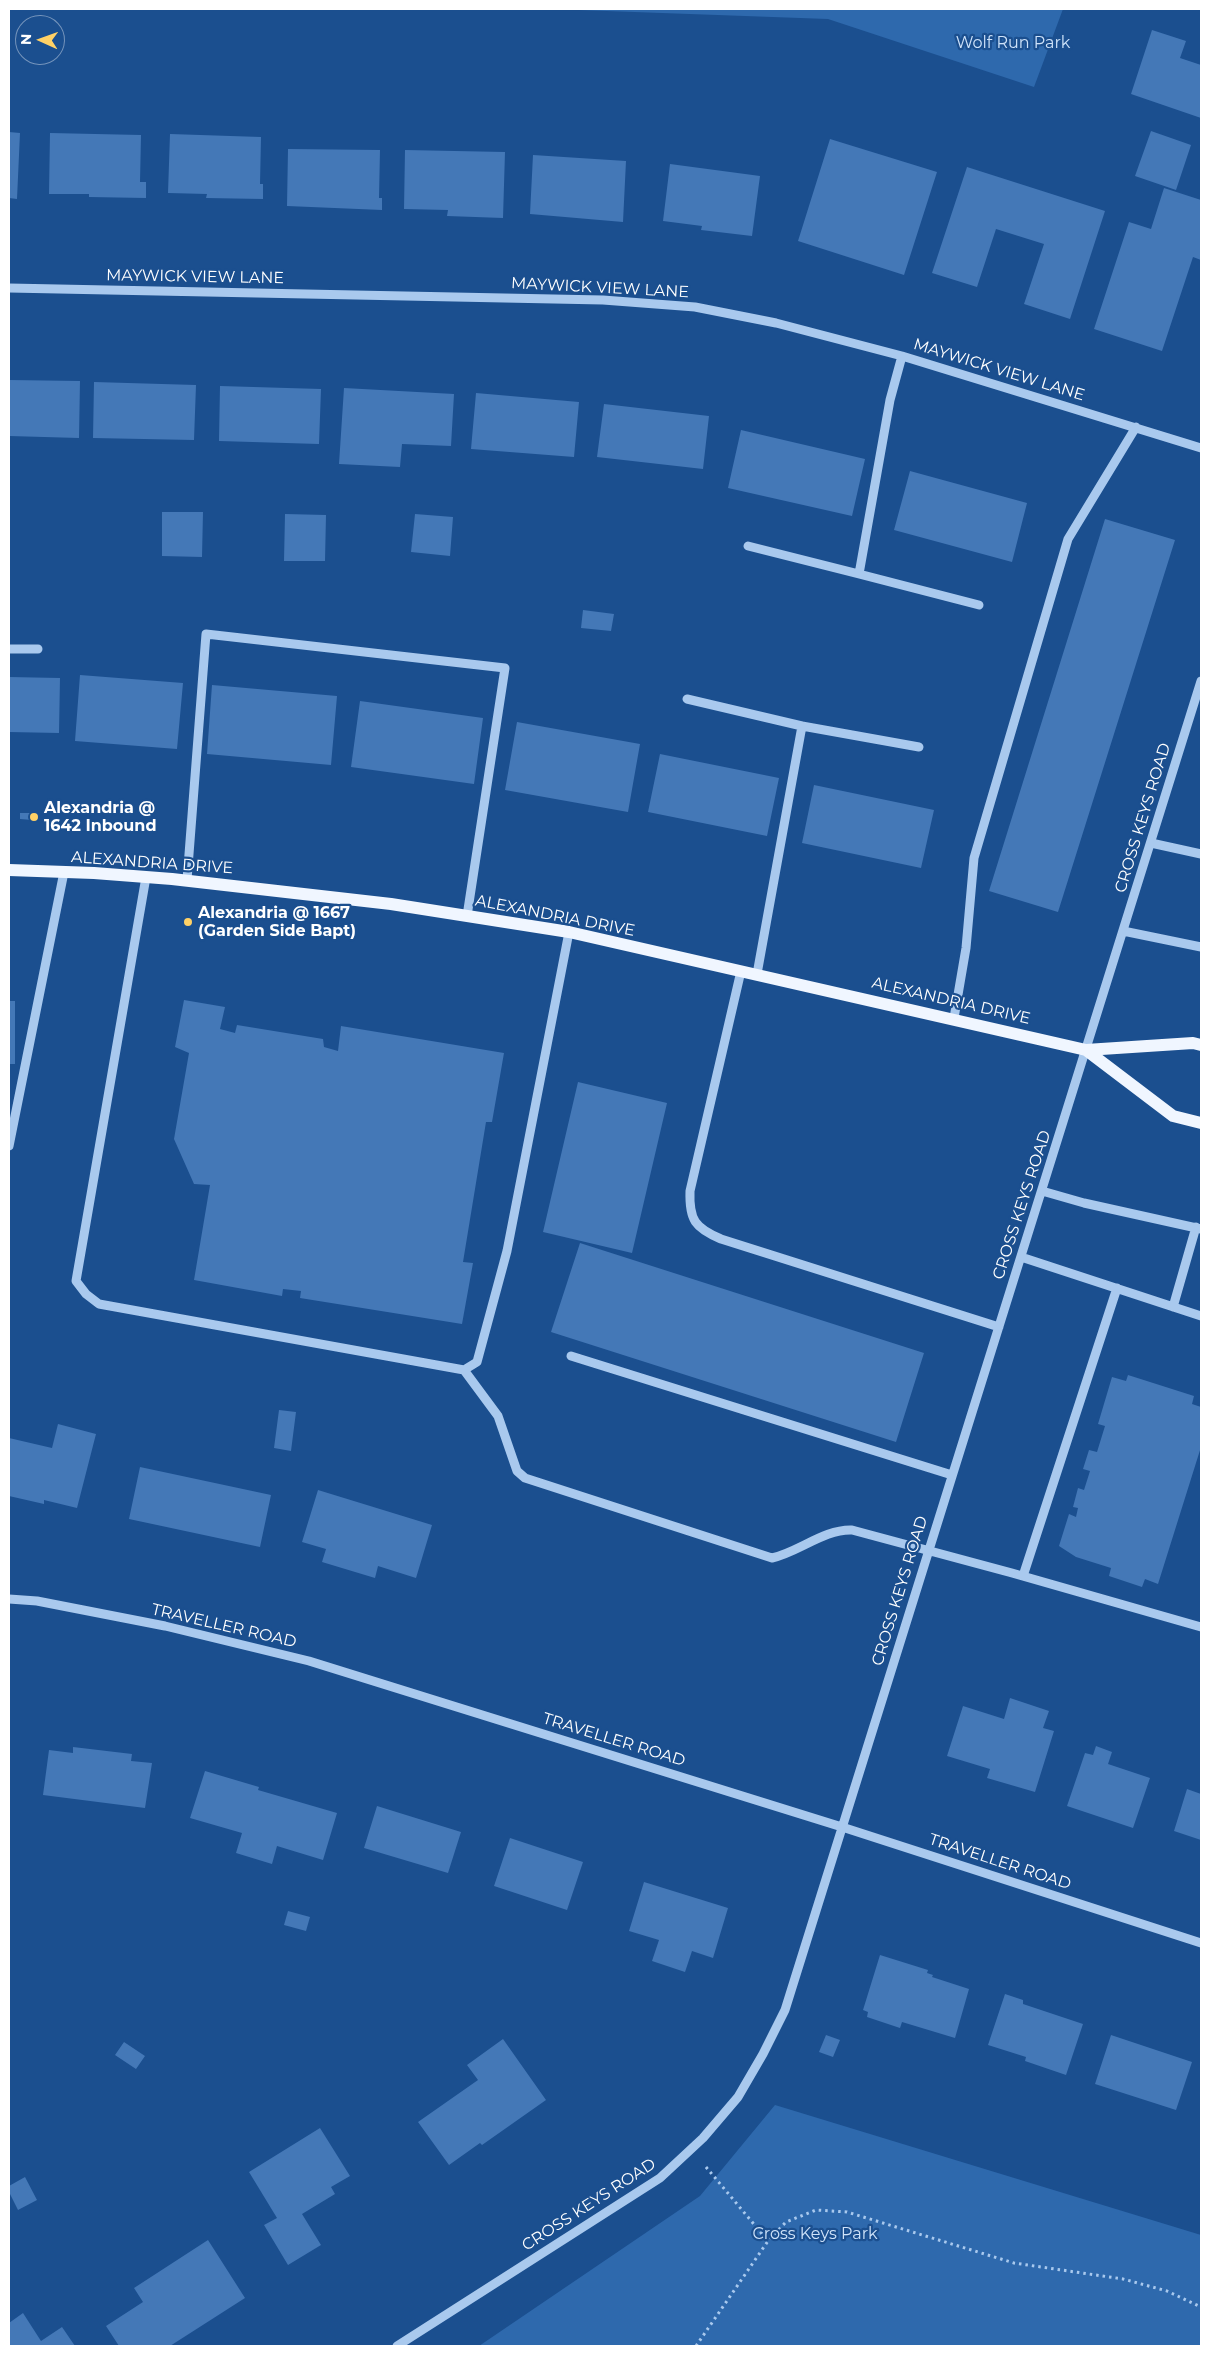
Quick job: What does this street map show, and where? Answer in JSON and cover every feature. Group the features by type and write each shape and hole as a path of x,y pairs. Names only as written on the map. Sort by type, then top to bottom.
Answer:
{"main road":[{"name":"ALEXANDRIA DRIVE","path":"9,870 187,880 391,904 569,932 954,1018 1086,1050 1193,1043 1201,1045"},
{"name":"ALEXANDRIA DRIVE","path":"1086,1050 1173,1116 1201,1123"}],"street":[{"name":"MAYWICK VIEW LANE","path":"9,288 603,300 695,307 776,323 902,356 1136,426 1201,448"},
{"path":"859,574 890,400 902,356"},
{"path":"954,1018 966,948 974,858 1068,539 1136,426"},
{"path":"748,546 979,605"},
{"path":"187,880 206,634 504,668 467,916"},
{"path":"9,649 38,649"},
{"name":"CROSS KEYS ROAD","path":"397,2346 660,2178 691,2150 738,2097 763,2054 785,2010 1201,681"},
{"path":"687,699 802,726 919,747"},
{"path":"757,974 802,726"},
{"path":"1151,843 1201,854"},
{"path":"9,1146 64,872"},
{"path":"146,877 76,1281 86,1294 99,1304 464,1370 477,1362 507,1251 569,932"},
{"path":"1123,931 1201,946"},
{"path":"741,971 690,1191 689,1210 694,1222 704,1232 721,1239 999,1327"},
{"path":"1042,1191 1084,1203 1198,1228 1173,1307"},
{"path":"1021,1257 1201,1316"},
{"path":"1023,1576 1118,1288"},
{"path":"571,1356 952,1475"},
{"path":"464,1370 498,1416 517,1471 525,1478 772,1558 786,1555 843,1530 852,1530 1201,1627"},
{"name":"TRAVELLER ROAD","path":"9,1598 36,1601 165,1626 309,1661 842,1827 1201,1943"}],"path":[{"path":"691,2150 768,2242"},
{"path":"696,2346 768,2242 786,2222 816,2210 846,2212 1014,2263 1132,2282 1167,2292 1201,2307"}],"green space":[{"name":"Wolf Run Park","path":"551,9 1063,9 1034,87 828,19"},
{"name":"Cross Keys Park","path":"775,2105 1201,2235 1201,2346 479,2346 700,2196"}],"building":[{"path":"1152,30 1186,41 1180,58 1201,65 1201,118 1131,94"},
{"path":"1151,131 1191,145 1176,190 1135,176"},
{"path":"9,132 20,133 17,199 9,198"},
{"path":"50,133 141,135 140,182 146,182 146,198 89,197 89,194 49,194"},
{"path":"170,134 261,137 260,184 263,184 263,199 206,198 207,194 168,193"},
{"path":"830,139 937,172 904,275 798,241"},
{"path":"288,149 380,150 379,198 382,198 382,210 287,206"},
{"path":"405,150 505,152 503,218 447,216 448,210 404,209"},
{"path":"533,155 626,161 623,222 530,214"},
{"path":"670,164 760,176 752,236 701,230 702,226 663,221"},
{"path":"967,167 1105,211 1070,319 1024,304 1044,244 996,229 977,287 932,273"},
{"path":"1164,188 1201,200 1201,260 1193,257 1162,351 1094,329 1129,222 1151,229"},
{"path":"9,380 80,381 79,438 9,436"},
{"path":"94,382 196,385 194,440 93,438"},
{"path":"220,386 321,389 319,444 219,441"},
{"path":"344,388 454,394 451,446 402,444 400,467 339,464"},
{"path":"476,393 579,402 574,457 471,449"},
{"path":"604,404 709,416 703,469 597,457"},
{"path":"741,430 865,459 852,516 728,488"},
{"path":"910,471 1027,503 1012,562 894,530"},
{"path":"162,512 203,512 202,557 162,556"},
{"path":"285,514 326,515 325,561 284,561"},
{"path":"415,514 453,517 450,556 411,552"},
{"path":"1105,519 1175,540 1058,912 989,891"},
{"path":"583,610 614,614 611,631 581,628"},
{"path":"80,675 183,683 177,749 75,741"},
{"path":"9,677 60,678 59,733 9,732"},
{"path":"212,685 337,696 331,765 207,754"},
{"path":"360,701 483,718 474,784 351,767"},
{"path":"517,722 640,744 628,812 505,790"},
{"path":"660,754 779,778 767,836 648,812"},
{"path":"814,785 934,810 921,868 802,843"},
{"path":"20,813 32,813 32,820 20,819"},
{"path":"184,1000 225,1007 220,1029 235,1033 237,1025 323,1039 324,1047 338,1051 341,1026 504,1053 492,1122 486,1122 463,1262 473,1263 462,1324 300,1298 301,1291 283,1289 282,1296 194,1280 210,1185 194,1184 174,1139 189,1053 175,1047"},
{"path":"9,1001 15,1001 15,1064 9,1064"},
{"path":"578,1082 667,1103 632,1253 543,1232"},
{"path":"580,1243 924,1353 896,1442 551,1332"},
{"path":"1128,1375 1194,1396 1192,1404 1201,1407 1201,1447 1158,1584 1145,1579 1142,1587 1109,1576 1111,1568 1076,1557 1059,1546 1069,1514 1076,1517 1078,1508 1073,1507 1078,1488 1084,1490 1090,1471 1083,1469 1089,1450 1097,1452 1105,1426 1098,1424 1112,1377 1126,1381"},
{"path":"279,1410 296,1412 291,1451 274,1448"},
{"path":"58,1424 96,1434 77,1508 44,1500 44,1504 9,1496 9,1438 52,1448"},
{"path":"140,1467 271,1495 260,1547 129,1519"},
{"path":"318,1490 432,1525 416,1578 378,1566 375,1578 322,1562 326,1549 302,1542"},
{"path":"1010,1698 1049,1711 1043,1728 1054,1731 1035,1792 987,1778 990,1769 947,1756 963,1706 1004,1719"},
{"path":"1096,1746 1112,1752 1108,1764 1150,1778 1133,1828 1067,1806 1085,1753 1093,1755"},
{"path":"73,1747 132,1754 131,1761 152,1763 145,1808 43,1795 49,1750 73,1753"},
{"path":"205,1771 259,1787 258,1790 337,1813 323,1860 277,1846 272,1864 236,1853 242,1833 190,1818"},
{"path":"1187,1789 1201,1794 1201,1840 1174,1831"},
{"path":"377,1806 461,1832 448,1873 364,1848"},
{"path":"510,1838 583,1862 567,1910 494,1886"},
{"path":"644,1882 728,1908 713,1958 692,1951 685,1972 652,1961 659,1940 629,1931"},
{"path":"288,1911 310,1917 306,1931 284,1925"},
{"path":"880,1955 928,1970 927,1973 933,1975 932,1977 969,1989 955,2038 902,2022 900,2028 867,2017 868,2012 863,2010"},
{"path":"1005,1994 1023,2000 1023,2004 1083,2024 1066,2075 1025,2061 1026,2057 988,2045"},
{"path":"826,2035 840,2040 833,2057 819,2052"},
{"path":"1111,2035 1192,2062 1176,2110 1095,2084"},
{"path":"503,2039 546,2100 482,2145 480,2143 449,2165 418,2122 478,2080 467,2065"},
{"path":"124,2042 145,2056 136,2069 115,2055"},
{"path":"320,2128 350,2176 331,2187 335,2194 302,2214 321,2245 288,2265 264,2225 277,2218 249,2172"},
{"path":"25,2177 37,2200 18,2210 9,2192 9,2186"},
{"path":"208,2240 245,2298 170,2346 119,2346 106,2326 143,2302 134,2288"},
{"path":"23,2313 41,2341 62,2327 75,2346 9,2346 9,2323"}],"place":[{"name":"Alexandria @ 1642 Inbound","path":"34,817"},
{"name":"Alexandria @ 1667 (Garden Side Bapt)","path":"188,922"}]}
